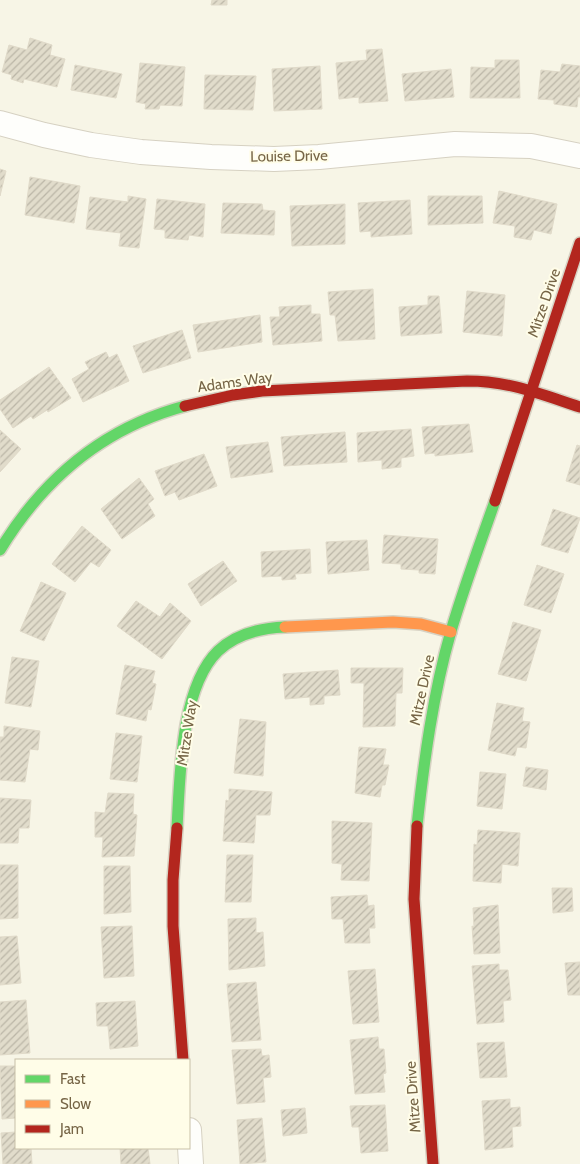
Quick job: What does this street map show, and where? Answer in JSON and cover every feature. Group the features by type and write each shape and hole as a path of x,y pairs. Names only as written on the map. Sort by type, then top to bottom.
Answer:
{"street":[{"name":"Louise Drive","path":"0,123 91,145 141,152 212,157 274,159 319,157 455,144 531,146 580,156"},
{"name":"Mitze Drive","path":"433,1164 414,900 416,833 422,768 451,632 580,243"},
{"name":"Adams Way","path":"0,550 13,528 41,492 70,464 92,448 128,427 165,411 200,401 235,395 286,390 468,380 505,383 580,407"},
{"name":"Mitze Way","path":"184,1059 173,926 173,880 181,768 187,721 191,702 202,672 218,651 238,637 254,631 280,627 393,622 421,624 451,632"},
{"path":"190,1147 191,1164"}],"building":[{"path":"212,0 227,0 227,5 211,5"},
{"path":"30,38 52,45 50,55 65,59 57,87 24,79 23,83 11,79 12,75 2,72 9,45 27,50"},
{"path":"382,49 388,101 359,103 359,97 339,99 336,63 367,60 366,50"},
{"path":"495,60 519,60 520,98 470,98 471,67 495,68"},
{"path":"140,63 185,67 182,106 160,105 159,109 145,109 146,104 136,102"},
{"path":"562,64 580,66 580,97 578,97 577,107 554,104 554,100 538,99 541,70 560,72"},
{"path":"75,65 122,74 116,98 71,90"},
{"path":"320,66 322,109 274,111 272,69"},
{"path":"451,69 454,97 405,101 402,74"},
{"path":"205,75 256,76 253,110 204,109"},
{"path":"0,169 6,171 0,196"},
{"path":"30,177 80,186 74,223 25,215"},
{"path":"499,191 557,204 551,234 534,230 531,240 514,237 515,226 493,223"},
{"path":"128,196 146,199 139,248 119,246 121,233 86,229 90,197 128,202"},
{"path":"428,196 482,196 483,223 428,225"},
{"path":"157,199 205,204 203,237 189,235 188,240 165,238 165,230 154,229"},
{"path":"410,200 412,234 371,237 371,231 360,232 358,203"},
{"path":"223,203 262,204 263,210 275,211 274,235 221,233"},
{"path":"345,204 345,244 292,246 290,206"},
{"path":"373,289 375,339 338,341 335,315 330,315 328,292"},
{"path":"467,291 505,295 502,336 463,332"},
{"path":"428,296 439,296 442,333 401,336 399,307 428,305"},
{"path":"311,305 311,314 320,314 322,341 273,345 270,317 280,317 279,307"},
{"path":"260,315 262,342 198,352 193,325"},
{"path":"182,330 191,358 143,373 133,346"},
{"path":"106,352 109,358 117,354 129,381 83,402 72,379 89,369 85,362"},
{"path":"49,367 71,398 33,419 31,416 13,428 0,409 0,400"},
{"path":"469,424 473,452 435,456 435,453 425,454 422,427"},
{"path":"411,429 414,456 401,458 401,467 382,469 382,460 358,462 357,433"},
{"path":"0,430 21,449 0,472"},
{"path":"345,432 347,462 284,466 281,437"},
{"path":"268,442 273,472 231,478 226,447"},
{"path":"577,445 580,446 580,485 566,481"},
{"path":"204,454 217,486 179,500 175,492 165,496 155,471"},
{"path":"139,478 154,499 148,504 155,516 122,539 101,509"},
{"path":"553,509 580,518 568,553 541,545"},
{"path":"82,526 111,550 99,567 91,562 75,582 52,564"},
{"path":"384,535 438,539 435,574 419,573 419,570 401,569 401,564 382,563"},
{"path":"367,540 369,570 328,574 326,542"},
{"path":"310,549 311,573 295,574 296,579 282,580 282,576 262,577 261,552"},
{"path":"223,561 237,581 201,606 188,584"},
{"path":"537,565 564,574 551,613 524,605"},
{"path":"41,582 66,593 44,641 20,631"},
{"path":"136,601 160,617 170,603 191,621 162,659 117,626"},
{"path":"513,622 541,630 526,681 498,674"},
{"path":"12,657 39,661 31,707 5,703"},
{"path":"125,665 155,671 152,683 156,684 151,710 148,709 146,721 116,714"},
{"path":"351,668 403,668 402,693 396,693 395,726 363,727 364,683 351,683"},
{"path":"338,670 340,695 324,696 324,704 310,705 310,697 285,699 283,674"},
{"path":"497,703 524,708 522,721 530,722 526,748 517,747 515,756 488,750"},
{"path":"240,719 266,722 263,776 234,773"},
{"path":"4,726 40,731 38,750 30,749 25,782 0,780 0,737 4,737"},
{"path":"116,733 142,736 137,782 110,779"},
{"path":"359,747 386,749 383,765 389,765 385,785 382,785 380,797 355,793"},
{"path":"526,767 548,770 546,790 523,786"},
{"path":"480,772 506,774 502,809 477,806"},
{"path":"229,789 272,792 270,815 256,815 254,843 223,841 226,800 229,801"},
{"path":"108,793 134,794 133,814 137,815 134,856 102,857 103,837 95,837 95,812 105,813"},
{"path":"0,798 31,800 29,828 19,828 18,843 0,843"},
{"path":"332,821 372,823 369,881 341,880 342,864 332,863"},
{"path":"478,830 520,833 518,866 502,864 501,883 473,881 474,844 477,845"},
{"path":"227,855 253,855 251,902 225,902"},
{"path":"0,865 18,865 18,918 0,919"},
{"path":"104,866 130,866 131,912 104,914"},
{"path":"552,888 572,888 573,911 553,913"},
{"path":"367,895 368,906 374,905 375,928 369,928 370,943 345,943 343,919 332,919 331,897"},
{"path":"498,905 500,953 474,954 473,908"},
{"path":"256,918 256,933 263,932 265,966 229,970 228,919"},
{"path":"132,926 134,976 104,978 101,927"},
{"path":"17,936 21,983 0,985 0,937"},
{"path":"580,962 580,995 568,995 565,963"},
{"path":"499,964 499,970 508,970 511,1000 503,1001 504,1022 477,1024 472,966"},
{"path":"375,969 379,1022 353,1024 348,971"},
{"path":"256,982 261,1040 232,1042 227,984"},
{"path":"26,1000 30,1053 0,1055 0,1002"},
{"path":"135,1001 138,1046 110,1049 108,1026 97,1026 96,1003"},
{"path":"378,1037 379,1049 384,1049 386,1073 383,1074 385,1092 355,1094 350,1040"},
{"path":"504,1042 507,1077 480,1078 477,1043"},
{"path":"261,1049 262,1056 269,1055 271,1077 263,1078 265,1102 237,1104 232,1050"},
{"path":"0,1066 15,1066 15,1118 2,1119"},
{"path":"510,1099 510,1108 520,1107 521,1126 512,1127 513,1147 485,1150 482,1101"},
{"path":"385,1105 388,1151 361,1153 359,1127 352,1127 350,1106"},
{"path":"305,1108 307,1133 283,1136 281,1110"},
{"path":"262,1118 266,1162 240,1164 237,1120"},
{"path":"15,1132 15,1149 31,1149 32,1164 3,1164 1,1133"},
{"path":"120,1149 148,1149 150,1164 121,1164"}],"traffic: fast":[{"path":"0,550 17,524 36,501 56,479 78,460 128,428 185,406"},
{"path":"417,826 430,727 439,679 461,598 495,501"},
{"path":"177,828 184,735 196,687 205,667 218,651 233,640 249,633 285,627"}],"traffic: slow":[{"path":"285,627 393,622 421,624 451,632"}],"traffic: jam":[{"path":"495,501 580,243"},
{"path":"185,406 233,395 262,391 467,381 511,386 580,407"},
{"path":"417,826 414,899 433,1164"},
{"path":"177,828 173,880 173,926 183,1059"}]}
